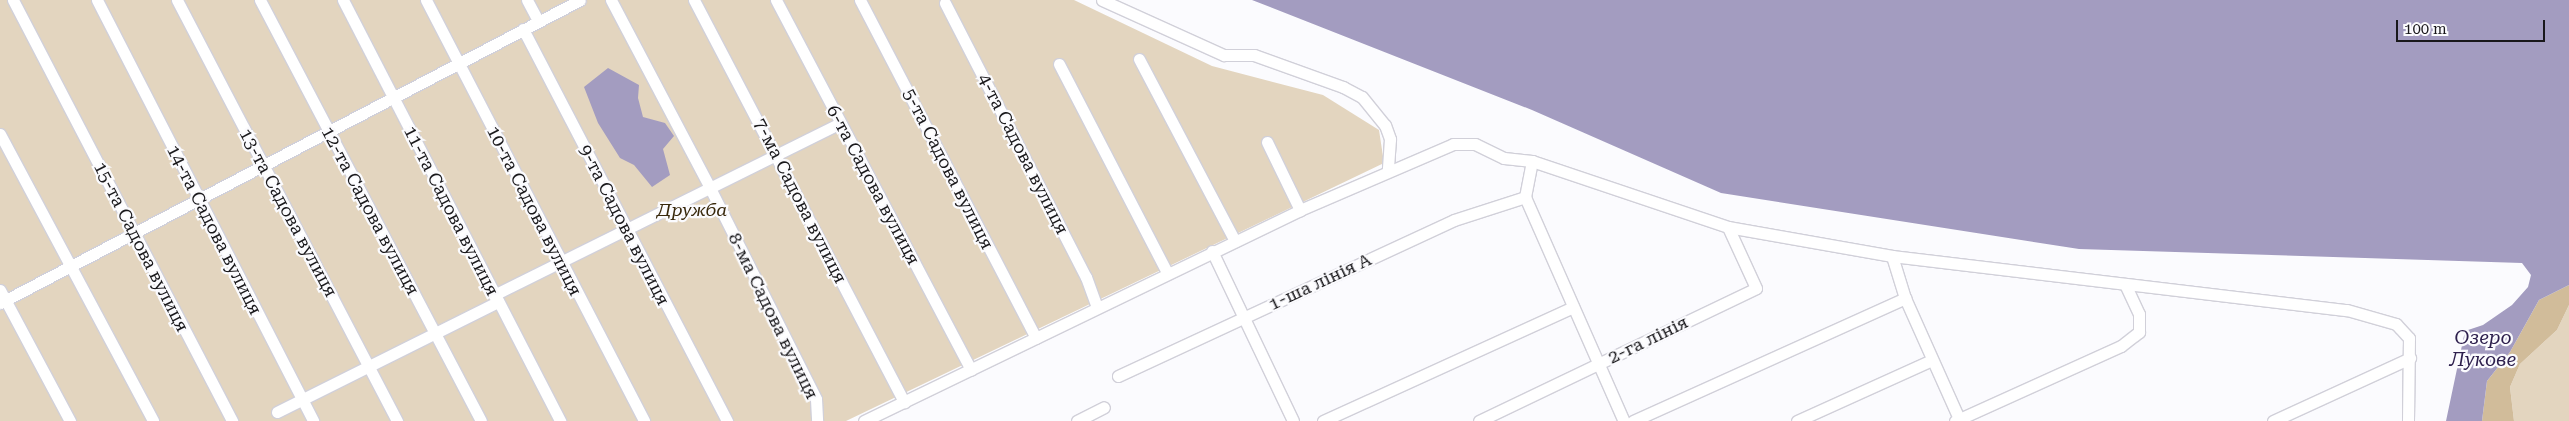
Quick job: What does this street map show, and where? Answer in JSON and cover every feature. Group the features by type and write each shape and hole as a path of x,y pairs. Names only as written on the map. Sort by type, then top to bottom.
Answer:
{"street":[{"name":"15-та Садова вулиця","path":"13,0 232,421"},
{"name":"14-та Садова вулиця","path":"97,0 313,421"},
{"name":"12-та Садова вулиця","path":"260,0 481,421"},
{"name":"11-та Садова вулиця","path":"343,0 560,421"},
{"name":"10-та Садова вулиця","path":"426,0 644,421"},
{"path":"527,0 538,21"},
{"path":"70,421 2,298 198,200 458,62 580,0"},
{"name":"8-ма Садова вулиця","path":"611,0 710,188 816,399 816,421"},
{"name":"7-ма Садова вулиця","path":"694,0 904,402"},
{"name":"6-та Садова вулиця","path":"776,0 971,370"},
{"name":"5-та Садова вулиця","path":"860,0 1036,338"},
{"path":"1102,0 1224,55 1254,55 1343,87 1362,97 1385,125 1390,139 1388,170"},
{"name":"13-та Садова вулиця","path":"179,2 397,421"},
{"name":"4-та Садова вулиця","path":"945,2 1086,277 1097,307"},
{"name":"9-та Садова вулиця","path":"523,29 625,230 727,421"},
{"path":"1139,59 1235,241"},
{"path":"1059,64 1167,272"},
{"path":"277,412 436,334 560,262 840,123"},
{"path":"0,134 153,421"},
{"path":"1267,142 1300,210"},
{"path":"864,421 1167,272 1388,170 1453,144 1475,144 1504,158 1532,161 1728,227 1892,256 2348,310 2396,324 2409,338 2408,421"},
{"path":"1532,161 1525,197 1597,365 1624,421"},
{"name":"1-ша лінія А","path":"1118,376 1454,220 1525,197"},
{"name":"2-га лінія","path":"1479,421 1756,288 1728,227"},
{"path":"1212,251 1293,421"},
{"path":"1892,256 1905,298 1958,420 2121,346 2138,332 2139,314 2125,284"},
{"path":"1633,421 1905,298"},
{"path":"1323,421 1573,307"},
{"path":"2273,421 2410,358"},
{"path":"1796,421 1932,360"},
{"path":"1077,421 1104,407"}],"green space":[{"name":"Дружба","path":"0,0 1074,0 1212,66 1323,95 1379,130 1384,163 846,421 0,421"},
{"path":"2569,305 2569,421 2514,421 2510,387 2520,364 2557,330"}],"shaded area":[{"path":"2569,285 2569,305 2557,330 2520,364 2510,387 2514,421 2482,421 2487,381 2510,352 2539,300"}],"water":[{"name":"Озеро Лукове","path":"1252,0 2569,0 2569,285 2539,300 2510,352 2487,381 2482,421 2446,421 2465,331 2483,325 2512,305 2528,287 2531,275 2522,263 2079,249 1721,193 1532,110"},
{"path":"608,68 639,85 638,98 643,117 665,123 674,136 663,149 670,175 652,187 634,165 620,158 598,123 584,87"}]}
